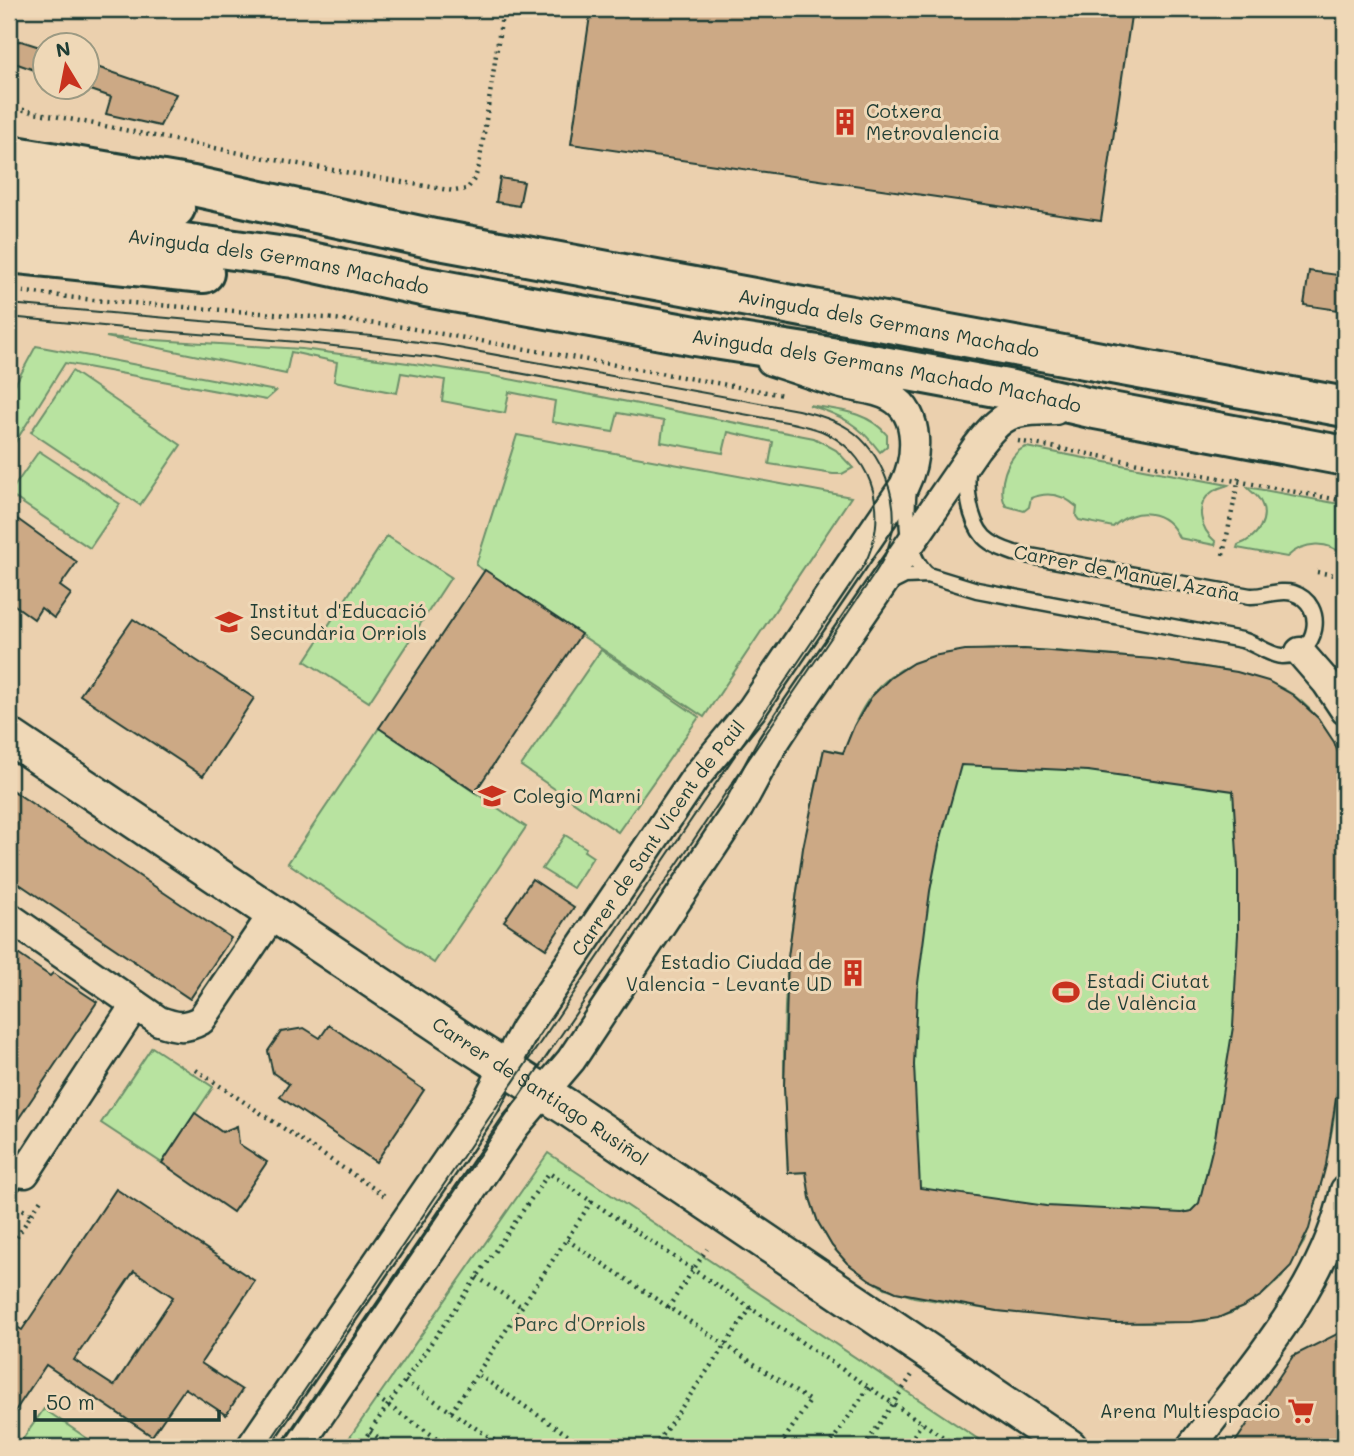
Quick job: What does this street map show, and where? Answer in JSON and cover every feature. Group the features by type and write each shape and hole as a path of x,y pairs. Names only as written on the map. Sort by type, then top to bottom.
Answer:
{"main road":[{"name":"Avinguda dels Germans Machado","path":"9,155 193,186 434,239 1345,407"},
{"name":"Avinguda dels Germans Machado","path":"9,185 80,197 434,239"},
{"name":"Avinguda dels Germans Machado","path":"9,219 293,258 426,287"},
{"name":"Avinguda dels Germans Machado","path":"9,253 276,281 426,287"},
{"name":"Avinguda dels Germans Machado Machado","path":"426,287 695,336 844,359 1012,390 1095,410 1345,456"}],"street":[{"name":"Carrer de Sant Vicent de Paül","path":"251,1447 485,1105 525,1029 695,778 751,709 904,486 911,471 915,450 911,424 902,405 891,397 842,384 695,336"},
{"name":"Carrer de Sant Vicent de Paül","path":"298,1447 515,1126 571,1060 739,807 772,746 976,448 1003,418 1021,411 1095,410"},
{"path":"1300,652 1327,683 1345,710"},
{"name":"Carrer de Santiago Rusiñol","path":"9,736 1069,1447"},
{"path":"9,917 159,1021 174,1027 189,1027 201,1020 273,914"},
{"path":"17,1180 135,1005"},
{"path":"1191,1447 1292,1311 1325,1255 1345,1190"}],"lane":[{"name":"Carrer de Manuel Azaña","path":"976,448 968,468 970,500 978,528 986,539 998,548 1250,596 1294,593 1310,606 1316,626 1308,645 1300,652"},
{"path":"911,471 908,513 910,545 919,567 928,575"},
{"path":"876,594 905,576 928,575 977,590 1242,640 1255,643 1280,656 1300,652"}],"path":[{"path":"9,107 270,159 454,191 467,189 479,166 503,9"},
{"path":"9,290 93,300 326,318 403,327 792,396"},
{"path":"976,448 1006,438 1345,501"},
{"path":"1223,555 1240,472"},
{"path":"1317,572 1345,577"},
{"path":"196,1070 385,1196"},
{"path":"359,1447 549,1172 958,1447"},
{"path":"9,1249 42,1198"},
{"path":"451,1412 592,1202"},
{"path":"9,1210 20,1208 31,1215"},
{"path":"567,1240 810,1401 779,1447"},
{"path":"668,1308 707,1249"},
{"path":"477,1277 522,1307"},
{"path":"654,1447 751,1308"},
{"path":"477,1374 575,1445 585,1447"},
{"path":"864,1447 914,1374"},
{"path":"405,1381 504,1447"},
{"path":"828,1447 869,1387"},
{"path":"377,1398 450,1447"},
{"path":"906,1447 922,1423"},
{"path":"370,1432 394,1447"},
{"path":"784,1440 796,1447"}],"green space":[{"path":"106,337 302,349 488,375 814,438 836,450 853,468 842,474 833,474 769,464 773,442 728,432 723,453 661,442 664,421 618,413 613,432 552,422 555,401 509,392 505,413 442,401 445,380 401,373 397,393 334,381 337,362 291,352 286,374"},
{"path":"36,346 276,391 266,400 65,363 9,452 9,391 11,392"},
{"path":"72,371 181,445 140,505 31,432"},
{"path":"809,405 862,416 887,435 887,446 880,452 865,434 849,422"},
{"path":"517,435 851,497 704,717 476,565"},
{"path":"1026,447 1228,485 1206,497 1201,510 1203,524 1216,542 1215,545 1179,538 1167,521 1149,514 1130,516 1113,527 1079,520 1076,516 1077,507 1056,495 1031,498 1029,507 1024,511 1006,506 1002,490 1005,472 1013,456"},
{"path":"39,451 120,504 90,548 9,494"},
{"path":"1247,487 1345,505 1345,556 1331,547 1316,544 1301,548 1287,557 1237,548 1256,533 1263,521 1263,506"},
{"path":"387,536 451,577 369,702 305,661"},
{"name":"Estadi Ciutat de València","path":"1024,649 1200,666 1270,683 1292,694 1318,719 1331,739 1345,772 1345,1038 1332,1130 1317,1200 1304,1242 1282,1277 1262,1295 1231,1313 1205,1321 1142,1323 998,1311 914,1297 882,1287 847,1263 832,1246 818,1222 810,1198 808,1172 788,1173 784,1064 786,981 799,877 824,749 845,753 857,720 872,695 890,677 912,664 963,651"},
{"path":"601,650 699,717 618,832 521,766"},
{"path":"379,728 526,827 434,963 288,863"},
{"path":"565,835 586,848 584,851 593,857 573,888 542,869"},
{"path":"152,1047 213,1087 162,1163 101,1123"},
{"name":"Parc d'Orriols","path":"548,1153 990,1447 343,1447"},
{"path":"44,1409 88,1439 82,1447 17,1447"}],"building":[{"name":"Cotxera Metrovalencia","path":"591,9 1132,9 1101,221 571,144"},
{"path":"21,41 32,45 32,69 9,61 9,42"},
{"path":"102,69 176,94 160,126 106,114 111,97 102,94"},
{"path":"500,178 524,182 519,206 496,202"},
{"path":"1309,271 1345,276 1345,311 1304,305"},
{"path":"9,513 77,562 60,586 71,594 54,618 41,608 34,619 9,601"},
{"path":"485,570 581,634 475,792 379,728"},
{"path":"133,619 254,698 203,776 80,695"},
{"name":"Estadi Ciutat de València","path":"1024,649 1152,659 1237,672 1268,681 1293,695 1318,718 1334,742 1344,768 1345,1038 1326,1165 1309,1229 1291,1266 1262,1295 1218,1318 1191,1322 1114,1323 998,1311 896,1292 870,1280 847,1263 832,1246 818,1222 810,1198 806,1172 788,1173 784,1087 788,957 803,848 824,749 843,753 854,726 871,697 890,678 913,663 965,650","holes":["961,765 1088,771 1233,791 1238,869 1233,1027 1215,1138 1199,1203 1191,1211 1182,1213 1046,1206 920,1188 914,1065 917,991 930,891 939,845"]},
{"path":"9,788 231,938 190,999 9,877"},
{"path":"532,879 574,907 546,949 504,921"},
{"path":"9,948 50,976 53,973 97,1002 9,1133"},
{"path":"329,1025 424,1090 376,1162 280,1097 289,1084 273,1073 268,1051 281,1032 304,1028 320,1038"},
{"path":"195,1113 222,1132 237,1126 239,1144 267,1162 233,1212 162,1163"},
{"path":"116,1189 255,1281 201,1363 242,1390 226,1415 185,1388 152,1436 46,1365 9,1420 9,1322 22,1330","holes":["134,1271 173,1297 114,1386 74,1360"]},
{"name":"Arena Multiespacio","path":"1345,1330 1345,1447 1232,1447 1293,1356"}],"tram line":[{"path":"9,304 372,336 442,345 798,410 837,422 861,439 880,464 891,495 893,526 890,541 873,576 281,1447"},
{"path":"9,317 298,342 431,357 792,423 824,432 844,445 867,474 873,492 876,528 864,565 266,1447"}],"place":[{"name":"Cotxera Metrovalencia","path":"845,122"},
{"name":"Institut d'Educació Secundària Orriols","path":"229,622"},
{"name":"Colegio Marni","path":"492,796"},
{"name":"Estadio Ciudad de Valencia - Levante UD","path":"853,973"},
{"name":"Estadi Ciutat de València","path":"1066,992"},
{"name":"Arena Multiespacio","path":"1301,1411"}]}
